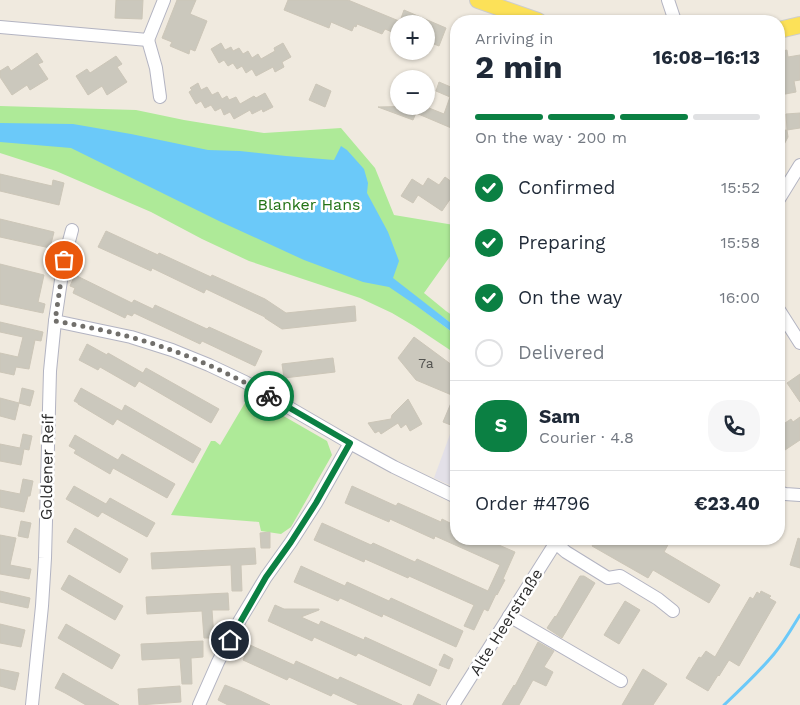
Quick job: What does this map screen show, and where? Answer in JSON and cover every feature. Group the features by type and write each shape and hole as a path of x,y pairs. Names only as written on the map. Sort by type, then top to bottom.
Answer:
{"main road":[{"path":"478,0 500,4 525,15"},
{"path":"785,29 800,25"}],"street":[{"path":"160,96 156,68 148,40 164,0"},
{"path":"668,0 672,15"},
{"path":"0,27 148,40"},
{"path":"785,189 800,165"},
{"name":"Goldener Reif","path":"32,705 45,564 49,384 55,321 64,260 72,230"},
{"path":"785,320 800,344"},
{"path":"55,321 131,337 172,350 209,365 245,382 394,467 450,494"},
{"path":"199,705 218,662 240,620 266,577 316,503 350,443"},
{"path":"785,494 800,495"},
{"name":"Alte Heerstraße","path":"453,705 552,545"},
{"path":"560,545 566,552 608,578 620,576 658,598 673,611"},
{"path":"509,616 621,681"}],"shaded area":[{"path":"450,404 450,425 443,422"},
{"path":"450,434 450,485 434,478"}],"green space":[{"name":"Blanker Hans","path":"0,106 136,110 264,133 341,128 375,168 394,215 450,224 450,256 424,293 450,314 450,322 420,300 416,305 450,330 450,350 392,313 360,298 249,261 151,212 56,171 0,153"},
{"path":"249,396 327,441 332,455 291,527 281,534 261,531 259,522 171,515 211,441 215,441 220,445"}],"water":[{"name":"Blanker Hans","path":"0,123 73,124 208,150 240,151 334,160 341,146 364,169 368,183 367,193 388,232 399,261 393,278 450,322 450,331 389,287 363,282 304,260 221,222 71,148 0,142"}],"building":[{"path":"116,0 143,0 142,19 115,18"},
{"path":"177,0 196,0 190,14 207,21 195,51 190,49 189,54 170,46 172,42 162,38"},
{"path":"288,0 348,0 390,17 390,31 385,29 382,34 357,24 352,31 331,22 329,28 284,10"},
{"path":"404,10 416,15 402,15"},
{"path":"435,23 446,28 439,46 435,44"},
{"path":"221,43 225,50 231,47 233,51 239,48 243,54 248,51 252,58 258,54 261,59 275,51 274,48 283,43 291,57 282,62 284,67 275,72 273,67 256,76 252,69 246,73 242,66 237,69 233,63 228,66 224,60 219,63 211,49"},
{"path":"785,50 787,50 788,57 800,55 800,80 794,81 796,92 785,94"},
{"path":"37,53 43,62 38,64 48,79 30,90 27,85 12,95 0,77 0,71 8,66 11,71"},
{"path":"116,56 122,64 117,67 127,82 107,95 102,86 88,95 76,76 87,69 90,73"},
{"path":"439,82 450,87 450,97 436,91"},
{"path":"198,83 201,90 207,87 212,95 218,92 222,99 227,96 229,100 236,97 240,104 254,96 256,98 265,93 273,107 263,112 262,109 252,114 250,110 234,119 230,112 224,115 221,108 215,111 211,105 205,108 201,101 196,104 189,92 192,90 190,88"},
{"path":"316,84 331,91 325,107 309,100"},
{"path":"450,97 450,127 421,115 435,115 435,110 444,114"},
{"path":"378,107 390,107 390,111"},
{"path":"800,113 800,128 787,130 786,114"},
{"path":"400,115 415,115 413,120"},
{"path":"785,130 787,130 788,137 785,143"},
{"path":"0,174 52,186 53,180 64,183 59,205 0,191"},
{"path":"445,177 450,181 450,199 442,211 418,195 413,203 401,196 412,179 423,186 428,178 439,185"},
{"path":"0,219 54,232 50,248 0,237"},
{"path":"106,231 158,255 159,253 265,299 286,313 355,306 356,321 282,329 265,317 206,289 204,293 152,268 151,271 98,247"},
{"path":"0,264 44,275 38,302 45,304 43,313 0,304"},
{"path":"75,275 132,303 134,300 153,309 155,305 207,329 209,327 262,351 255,366 202,341 200,344 134,313 132,316 127,314 125,318 73,293 75,288 70,286"},
{"path":"0,322 43,332 41,341 35,340 29,369 16,367 14,375 0,372 0,353 18,357 23,337 0,332"},
{"path":"414,337 450,364 450,394 416,380 398,358"},
{"path":"87,344 107,355 108,353 143,373 146,368 219,409 211,423 139,381 135,387 100,367 98,370 79,360"},
{"path":"333,358 335,372 284,378 282,364"},
{"path":"800,374 800,402 787,383"},
{"path":"22,388 34,391 30,406 19,403"},
{"path":"81,388 122,411 125,405 201,449 193,463 117,419 113,425 78,404 74,401"},
{"path":"0,398 19,403 15,420 0,416"},
{"path":"408,399 422,424 410,431 406,424 401,428 398,423 381,434 379,431 375,433 368,423 391,419 392,415"},
{"path":"450,405 450,425 443,422"},
{"path":"800,417 800,440 785,450 785,423 791,419 793,422"},
{"path":"23,434 32,436 29,450 24,449 21,465 0,461 0,444 20,448"},
{"path":"75,435 118,460 122,454 175,484 167,498 113,468 110,474 74,453 76,450 69,446"},
{"path":"23,479 33,481 24,512 0,507 0,490 20,494"},
{"path":"74,486 106,504 110,498 155,523 147,537 102,512 98,517 66,499"},
{"path":"352,486 396,506 398,503 441,522 442,519 450,523 450,543 435,536 434,539 390,519 389,522 345,503"},
{"path":"21,521 31,523 28,538 18,536"},
{"path":"322,523 415,562 417,559 488,591 500,565 455,545 499,545 515,552 503,579 505,580 488,611 484,609 474,630 464,626 474,605 409,576 408,578 365,559 364,562 314,540"},
{"path":"75,528 128,559 120,573 67,542"},
{"path":"270,532 270,548 261,548 260,533"},
{"path":"0,535 16,538 10,565 31,569 29,579 0,574"},
{"path":"798,538 800,539 800,568 790,565"},
{"path":"668,545 664,552 720,585 709,603 653,570 648,578 592,546"},
{"path":"255,548 256,564 241,565 242,591 232,591 231,565 152,569 151,553"},
{"path":"301,566 345,586 347,582 389,601 391,598 463,631 456,647 383,614 382,617 340,598 338,601 294,582"},
{"path":"69,575 123,606 115,620 61,589"},
{"path":"580,576 584,576 595,583 562,638 547,628 556,617"},
{"path":"0,591 30,598 28,608 0,602"},
{"path":"761,591 771,596 769,598 776,602 739,666 729,660 708,691 686,678 699,657 701,658 706,651 715,657 750,597 753,599 757,592 760,594"},
{"path":"228,593 229,610 212,610 214,638 204,638 202,611 147,614 146,597"},
{"path":"625,601 640,610 619,644 604,635"},
{"path":"275,605 284,609 319,609 301,617 319,625 321,621 364,640 365,637 437,670 430,686 358,653 356,656 314,637 312,641 268,621"},
{"path":"0,624 25,630 21,647 0,643"},
{"path":"66,624 120,655 112,669 58,638"},
{"path":"203,641 203,657 191,658 192,684 182,684 180,658 142,660 141,644"},
{"path":"538,642 554,651 544,667 553,672 546,686 533,680 519,705 502,705 515,686"},
{"path":"250,645 294,665 296,661 338,680 340,677 402,705 359,705 333,693 331,696 289,677 287,680 243,660"},
{"path":"444,654 453,659 449,669 439,665"},
{"path":"0,669 19,673 15,690 0,686"},
{"path":"643,669 667,684 653,705 622,705"},
{"path":"63,673 119,705 86,705 55,688"},
{"path":"225,685 270,705 228,705 218,700"},
{"path":"180,686 181,702 139,705 138,689"},
{"path":"418,694 441,705 413,705"}],"waterway":[{"path":"724,705 774,654 800,615"}],"way so far":[{"path":"64,260 55,321 131,337 172,350 245,382 269,396"}],"route":[{"path":"230,640 266,577 316,503 350,443 269,396"}]}
